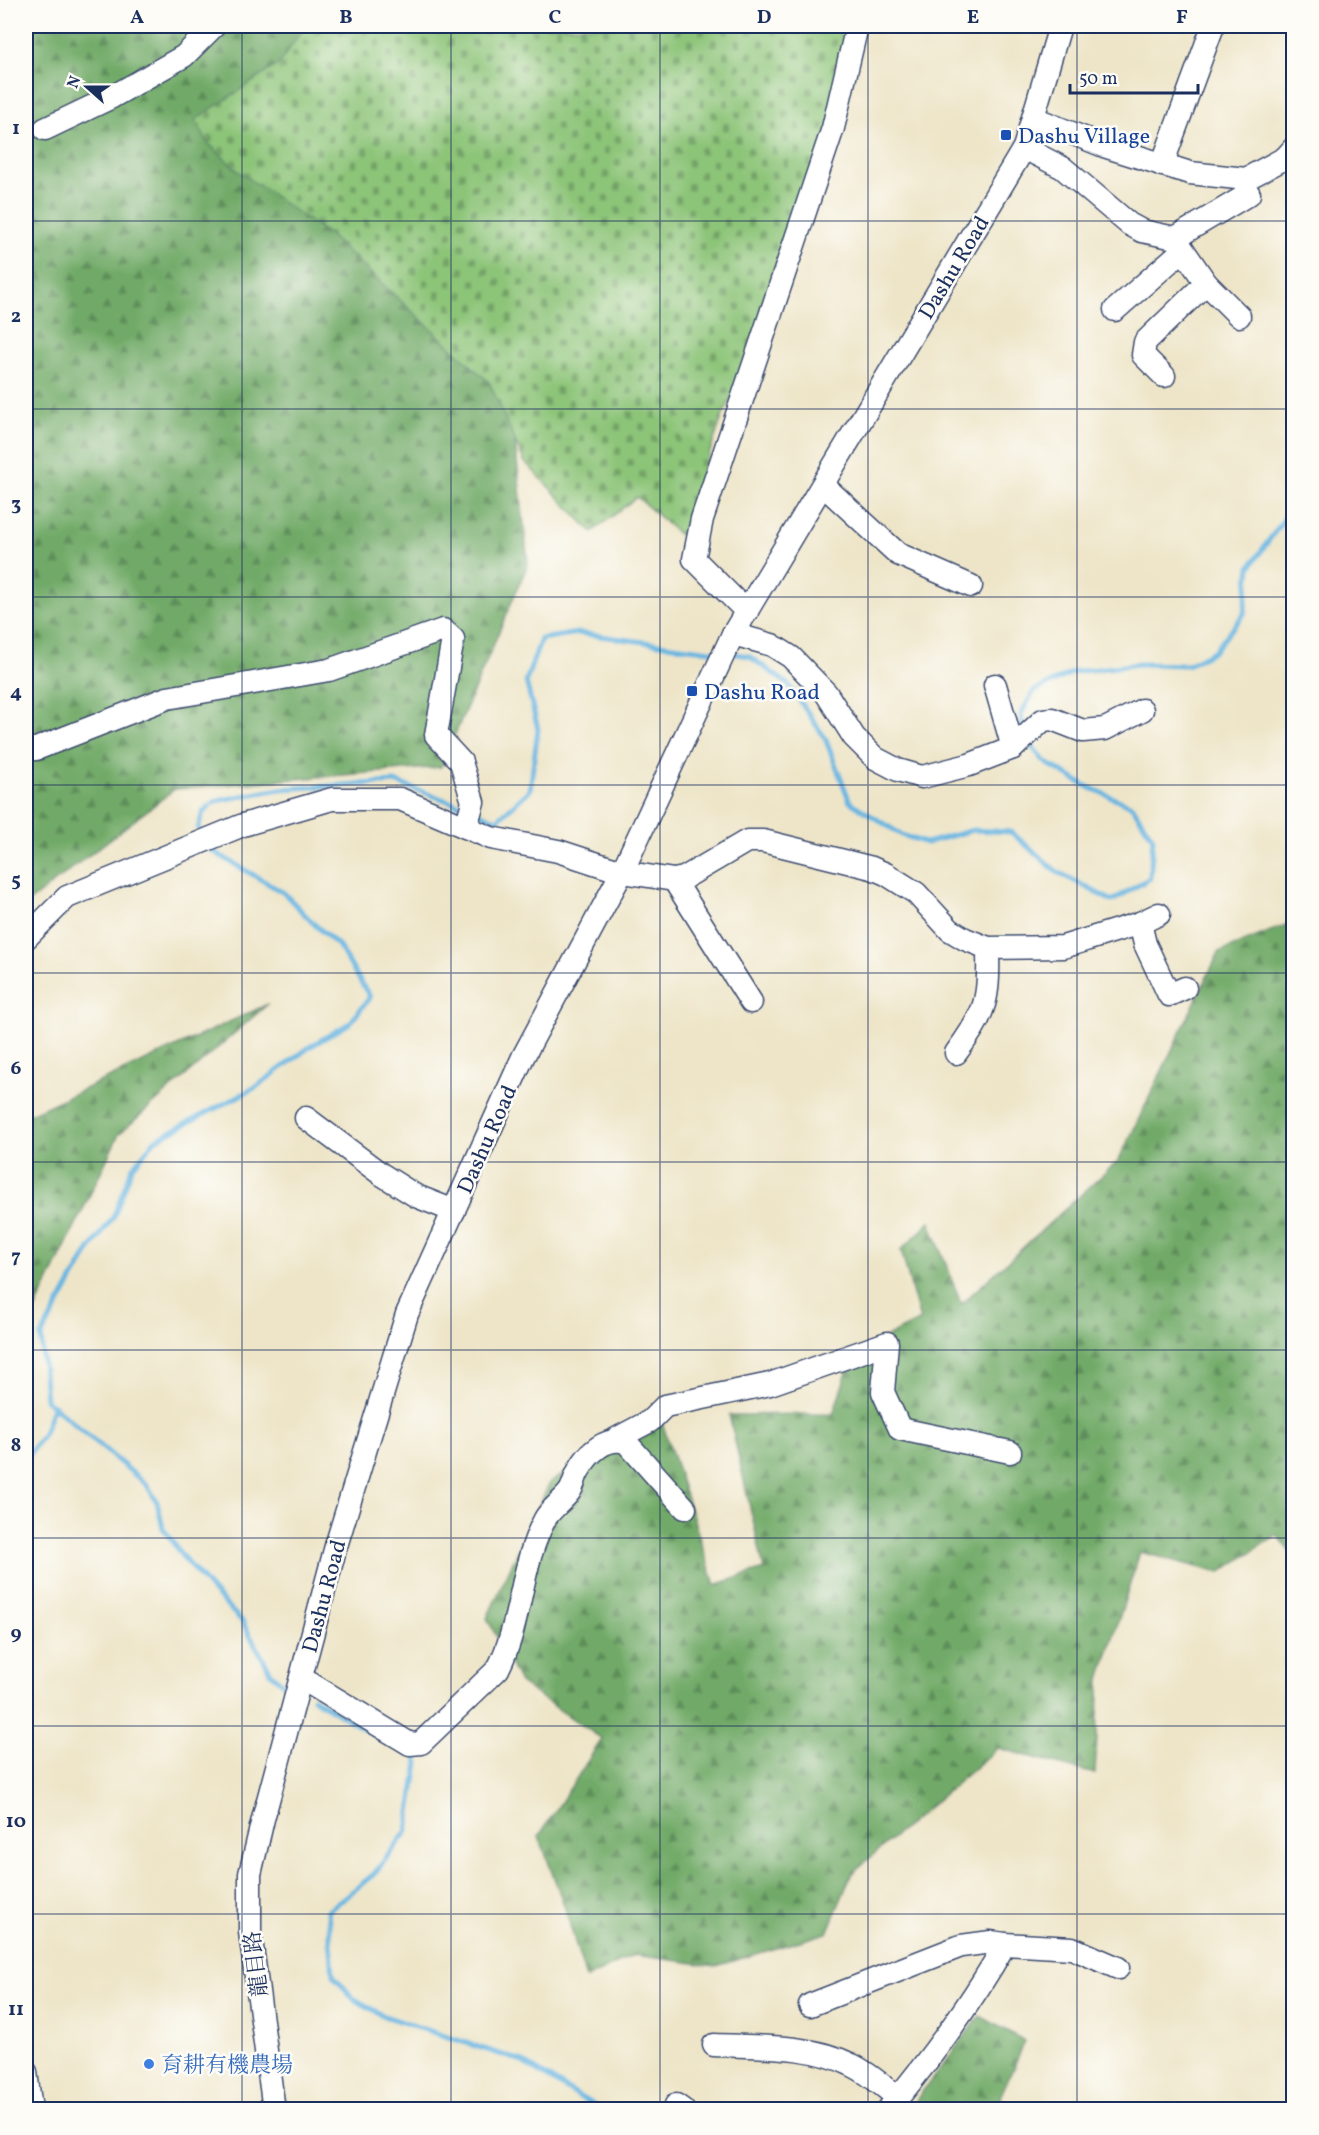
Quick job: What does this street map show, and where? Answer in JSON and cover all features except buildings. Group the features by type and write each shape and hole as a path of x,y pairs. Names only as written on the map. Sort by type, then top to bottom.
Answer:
{"street":[{"path":"45,129 112,97 184,56 214,26"},
{"path":"747,612 694,559 702,519 833,128 857,26"},
{"name":"Dashu Road","path":"263,1819 336,1546 407,1314 523,1057 622,872 733,634 1024,148 1060,26"},
{"path":"1162,165 1213,26"},
{"path":"1034,117 1104,146 1190,173 1246,179 1286,158 1293,148"},
{"path":"1024,148 1063,168 1129,224 1179,244 1206,283 1239,316"},
{"path":"1115,310 1179,244 1249,194"},
{"path":"1164,376 1143,355 1145,342 1206,283"},
{"path":"823,485 898,554 971,586"},
{"path":"26,749 36,749 166,699 329,670 443,630 453,639 436,735 461,762 473,802 466,827"},
{"path":"733,634 772,645 791,657 826,693 854,737 876,758 898,770 922,777 969,765 1013,748 1043,720 1052,719 1083,731 1105,729 1142,710"},
{"path":"996,685 1013,748"},
{"path":"26,938 67,897 243,825 332,799 400,799 491,838 558,851 622,872 674,880 684,878 747,841 763,841 886,874 916,893 950,930 988,948 1063,947 1149,919 1144,944 1169,995 1185,988"},
{"path":"674,880 751,1002"},
{"path":"956,1053 976,1027 985,1004 989,985 988,948"},
{"path":"306,1118 381,1174 416,1196 454,1211"},
{"path":"301,1678 410,1744 421,1743 498,1669 506,1653 532,1553 546,1517 571,1490 587,1456 602,1445 650,1421 665,1406 770,1384 887,1343 883,1392 900,1429 1010,1452"},
{"path":"616,1439 626,1442 685,1508"},
{"name":"龍目路","path":"263,1819 250,1874 250,1932 274,2109"},
{"path":"810,2005 962,1946 991,1942 1072,1948 1118,1968"},
{"path":"714,2045 801,2050 836,2058 865,2072 893,2104 986,1978 1005,1944"}],"green space":[{"path":"26,26 471,26 528,564 441,767 175,789 26,904"},
{"path":"305,26 847,26 829,129 736,389 722,417 681,536 637,497 592,532 524,461 489,382 327,233 238,171 208,143 195,120 279,64"},
{"path":"1293,922 1293,1556 1277,1535 1220,1573 1140,1552 1100,1679 1095,1774 998,1748 852,1873 827,1933 716,1966 634,1955 586,1979 565,1908 539,1836 602,1739 520,1683 487,1618 550,1482 661,1419 715,1585 764,1569 729,1415 833,1414 853,1354 920,1320 901,1250 930,1222 961,1304 1119,1160 1219,952"},
{"path":"268,1004 119,1134 26,1329 26,1116"},
{"path":"980,2016 1025,2041 1000,2097 1012,2109 909,2109"}],"waterway":[{"path":"1023,729 1021,714 1034,691 1074,672 1139,664 1188,665 1214,651 1244,614 1250,567 1294,505"},
{"path":"476,812 497,820 530,790 538,729 526,681 541,639 578,633 718,652"},
{"path":"730,653 749,656 789,685 825,738 850,802 902,835 926,843 973,830 1011,832 1056,871 1112,901 1150,878 1153,838 1132,806 1084,785 1045,762 1027,741"},
{"path":"202,835 198,828 203,812 216,801 280,789 395,782 465,807"},
{"path":"208,846 211,850 284,893 338,945 370,997 350,1023 311,1046 256,1087 155,1140 132,1168 114,1216 88,1252 41,1336 46,1400 147,1485 157,1502 163,1528 182,1556 242,1621 271,1673 283,1684"},
{"path":"26,1458 44,1433 54,1405"},
{"path":"313,1698 384,1741"},
{"path":"409,1753 416,1756 418,1763 407,1831 374,1874 328,1911 333,1975 353,1998 384,2016 521,2061 601,2110"}],"place":[{"name":"Dashu Village","path":"1006,135"},
{"name":"Dashu Road","path":"692,691"},
{"name":"育耕有機農場","path":"149,2064"}]}
